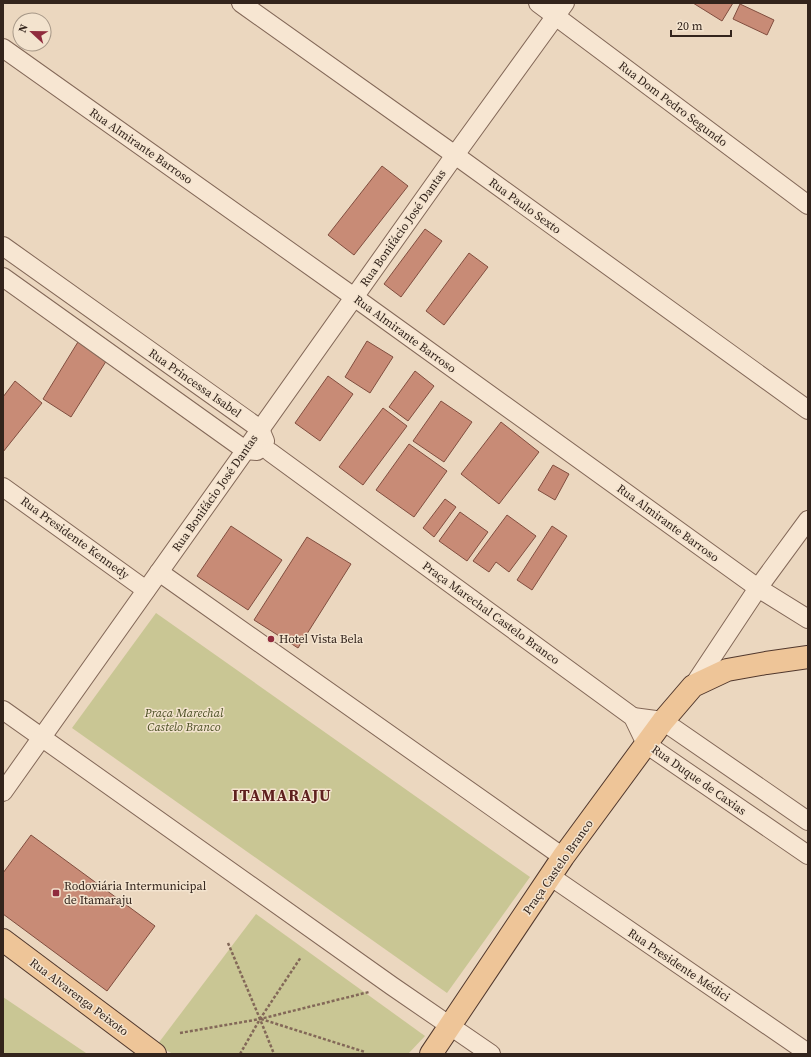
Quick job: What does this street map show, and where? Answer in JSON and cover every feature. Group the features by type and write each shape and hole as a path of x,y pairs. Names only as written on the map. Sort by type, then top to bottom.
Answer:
{"main road":[{"path":"694,686 727,670 808,657"},
{"name":"Praça Castelo Branco","path":"431,1054 563,857 663,721 694,686"},
{"name":"Rua Alvarenga Peixoto","path":"3,940 155,1054"}],"street":[{"name":"Rua Paulo Sexto","path":"241,3 808,410"},
{"name":"Rua Dom Pedro Segundo","path":"538,3 561,9 808,205"},
{"name":"Rua Bonifácio José Dantas","path":"159,572 561,9"},
{"name":"Rua Almirante Barroso","path":"3,48 354,297 758,588 808,619"},
{"name":"Rua Princessa Isabel","path":"3,246 260,429"},
{"name":"Rua Princessa Isabel","path":"3,277 246,450"},
{"path":"246,450 270,452 260,429"},
{"name":"Praça Marechal Castelo Branco","path":"270,452 633,717"},
{"name":"Rua Presidente Kennedy","path":"3,487 146,590"},
{"path":"694,686 758,588 808,520"},
{"path":"3,792 159,572 563,857"},
{"path":"3,710 392,986 491,1054"},
{"path":"633,717 663,721 808,821"},
{"name":"Rua Duque de Caxias","path":"633,717 646,744 808,855"},
{"name":"Rua Presidente Médici","path":"550,876 808,1053"}],"path":[{"path":"228,943 274,1054"},
{"path":"240,1054 260,1019 301,957"},
{"path":"180,1033 260,1019 392,986"},
{"path":"260,1019 365,1052"}],"green space":[{"name":"Praça Marechal Castelo Branco","path":"156,613 530,877 447,993 72,728"},
{"path":"256,914 425,1036 408,1054 173,1054 157,1045"},
{"path":"3,997 86,1053 88,1054 3,1054"}],"building":[{"path":"693,3 733,3 722,21"},
{"path":"740,4 774,20 767,35 733,19"},
{"path":"382,166 408,186 354,255 328,235"},
{"path":"425,229 442,241 401,297 384,284"},
{"path":"469,253 488,267 444,325 426,311"},
{"path":"81,337 110,355 71,417 43,399"},
{"path":"367,341 393,357 370,393 345,377"},
{"path":"415,371 434,386 408,421 389,407"},
{"path":"328,376 353,394 320,441 295,423"},
{"path":"15,381 42,403 3,452 3,397"},
{"path":"441,401 472,422 444,462 413,441"},
{"path":"383,408 407,426 363,485 339,467"},
{"path":"501,422 539,452 499,504 461,474"},
{"path":"409,444 447,471 414,517 376,490"},
{"path":"553,465 569,474 555,500 538,490"},
{"path":"445,499 456,507 434,537 423,528"},
{"path":"460,512 488,532 467,561 439,541"},
{"path":"507,515 536,536 509,572 496,562 489,572 473,561"},
{"path":"231,526 282,560 248,610 197,576"},
{"path":"552,526 567,536 532,590 517,580"},
{"path":"307,537 351,564 298,648 254,620"},
{"name":"Rodoviária Intermunicipal de Itamaraju","path":"31,835 155,926 107,991 3,914 3,873"}],"place":[{"name":"Hotel Vista Bela","path":"271,639"},
{"name":"Rodoviária Intermunicipal de Itamaraju","path":"56,893"}],"district":[{"name":"ITAMARAJU","path":"282,795"}]}
